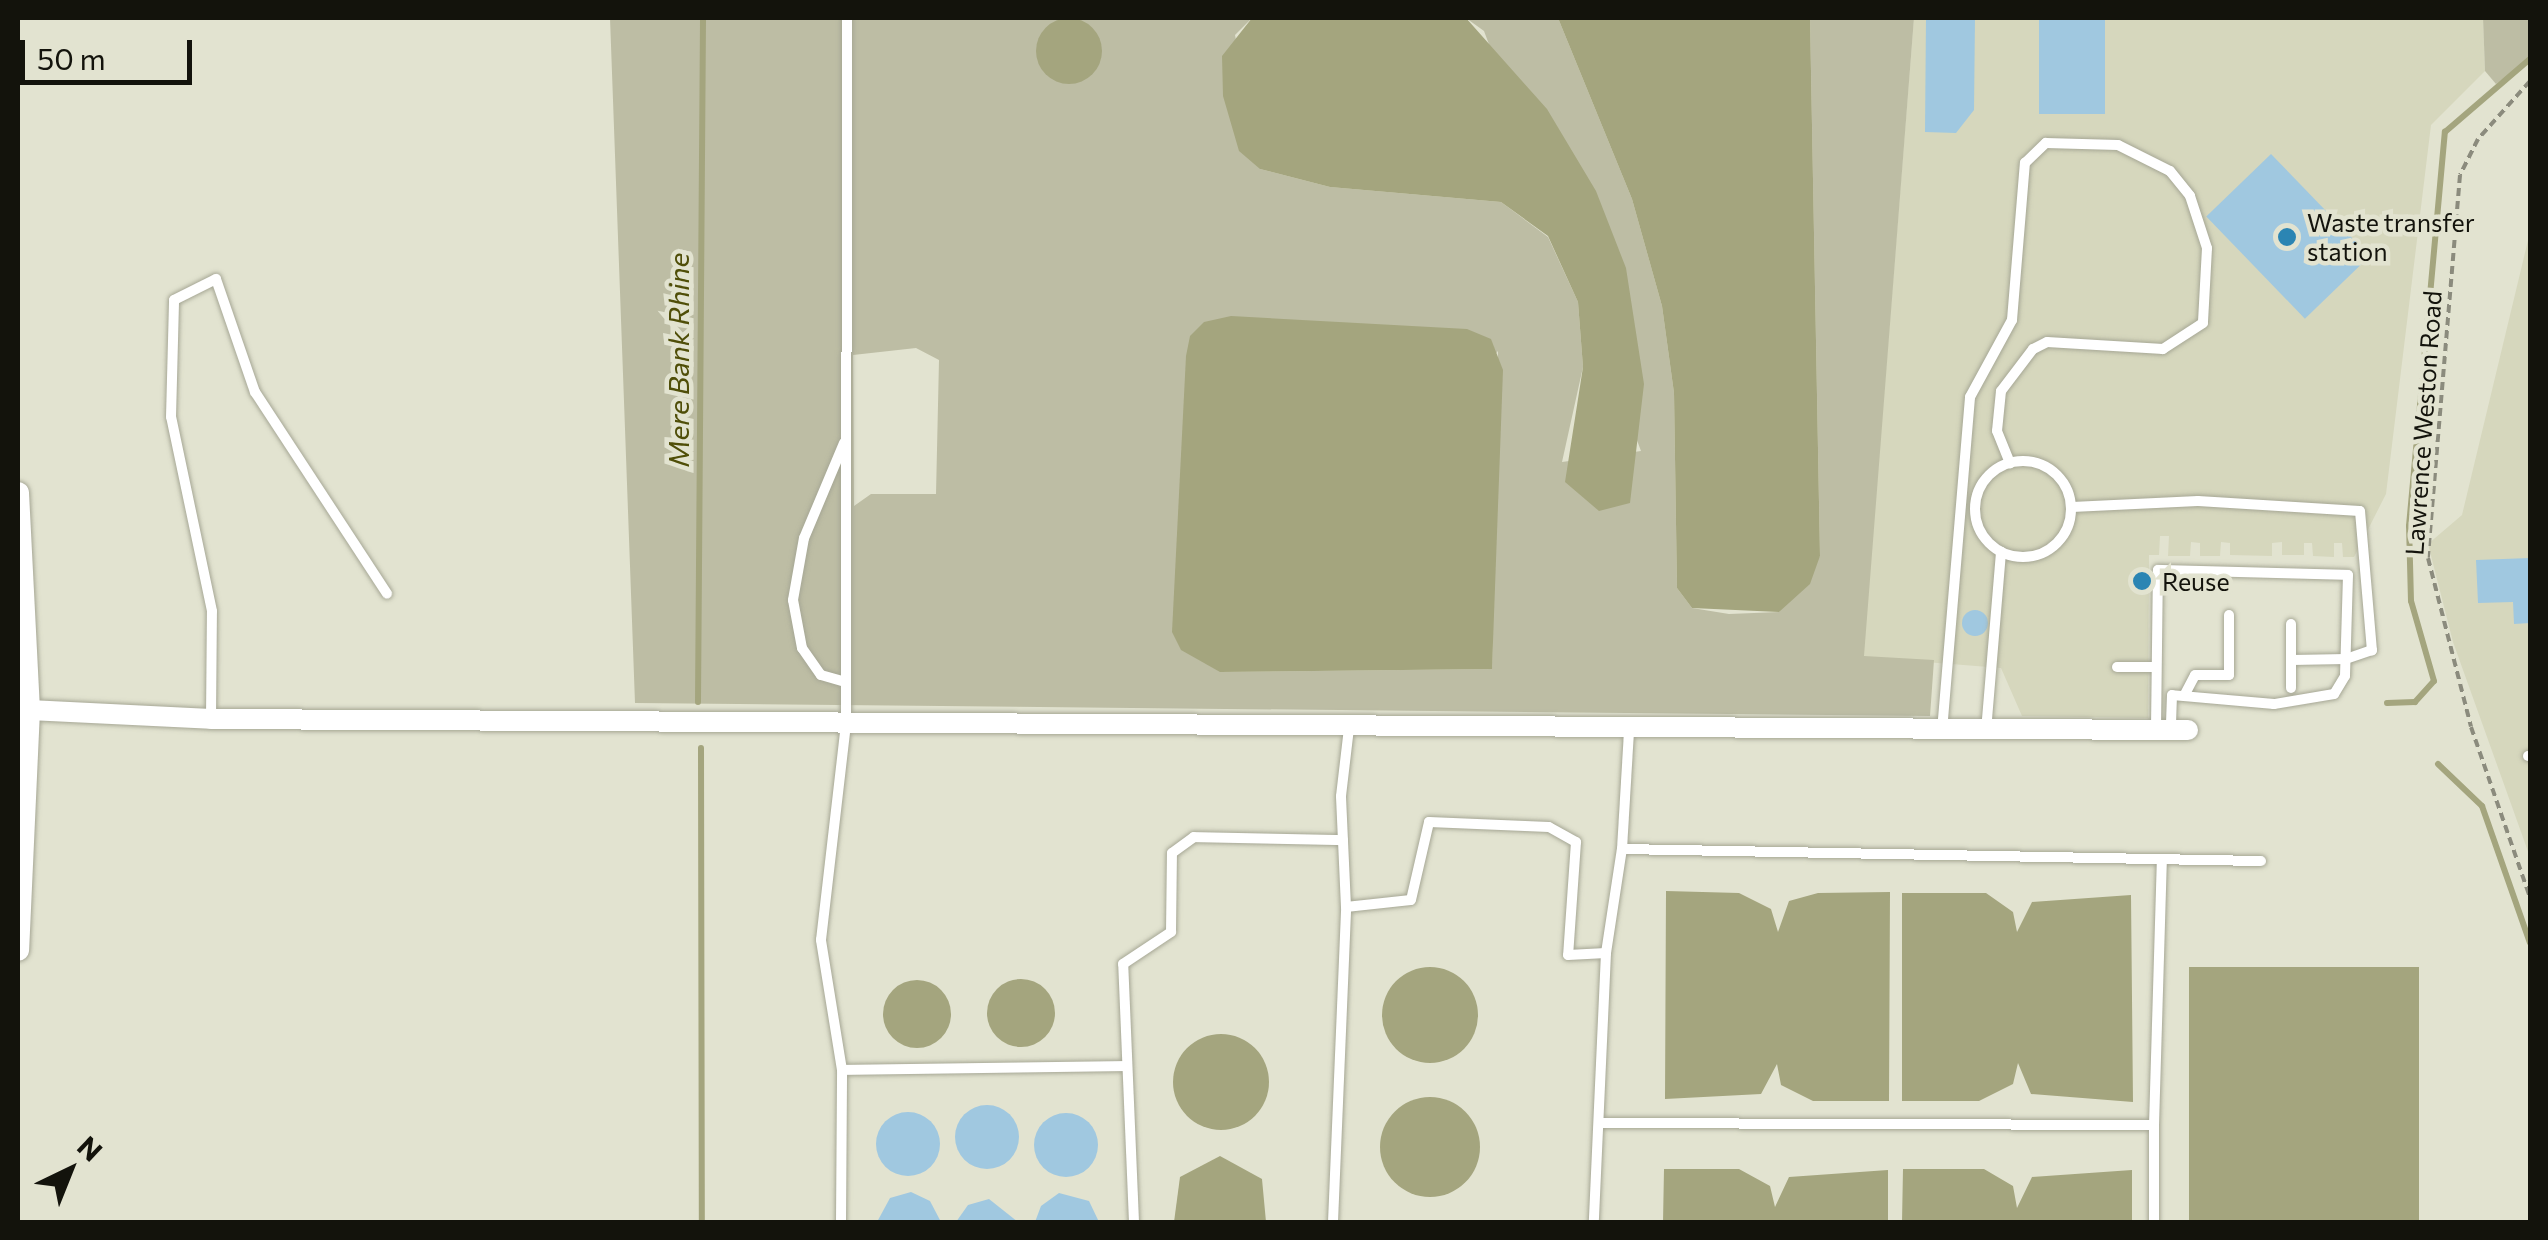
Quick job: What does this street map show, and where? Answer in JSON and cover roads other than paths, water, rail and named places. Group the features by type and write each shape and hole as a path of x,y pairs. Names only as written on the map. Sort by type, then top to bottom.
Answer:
{"street":[{"path":"18,493 29,710 18,950"},
{"path":"29,710 211,719 1942,732 2172,730"}],"lane":[{"path":"841,1222 842,1070 821,940 846,724 847,18"},
{"path":"1942,732 1970,397 2012,320 2025,163 2046,142 2118,145 2170,171 2190,196 2208,248 2203,324 2164,349 2047,342 2033,349 2001,391 1997,431 2010,464"},
{"path":"211,719 212,612 171,417 174,300 216,279 256,392 386,594"},
{"path":"846,436 804,538 793,600 802,648 821,674 846,682"},
{"path":"2010,464 2054,472 2072,507 2058,544 2020,558 2001,552 1976,522 1975,501 1983,482 2010,464"},
{"path":"1962,499 1975,501"},
{"path":"2072,507 2198,501 2360,511 2374,637 2372,650 2346,660 2292,660"},
{"path":"1986,732 2001,552"},
{"path":"2158,570 2348,575 2346,660 2340,686 2328,699 2204,703 2185,694 2172,695 2172,730 2156,667 2158,570"},
{"path":"2185,694 2194,675 2229,675 2229,616"},
{"path":"2291,624 2291,688"},
{"path":"2117,666 2156,667"},
{"path":"1333,1222 1346,907 1342,840 1349,728"},
{"path":"1594,1222 1606,953 1622,849 1629,730"},
{"path":"1346,907 1412,900 1429,822 1549,826 1576,842 1568,954 1606,953"},
{"path":"1134,1222 1124,1066 1123,964 1172,932 1172,852 1194,837 1342,840"},
{"path":"1622,849 2261,861"},
{"path":"2154,1222 2162,859"},
{"path":"842,1070 1124,1066"},
{"path":"1598,1123 2154,1125"}],"waterway":[{"name":"Mere Bank Rhine","path":"698,702 703,18"},
{"path":"2387,703 2415,702 2434,681 2411,601 2409,526 2445,132 2530,59"},
{"name":"Mere Bank Rhine","path":"701,748 702,1222"},
{"path":"2438,764 2482,806 2530,943"}],"place":[{"name":"Waste transfer station","path":"2287,237"},
{"name":"Reuse","path":"2142,581"}]}
